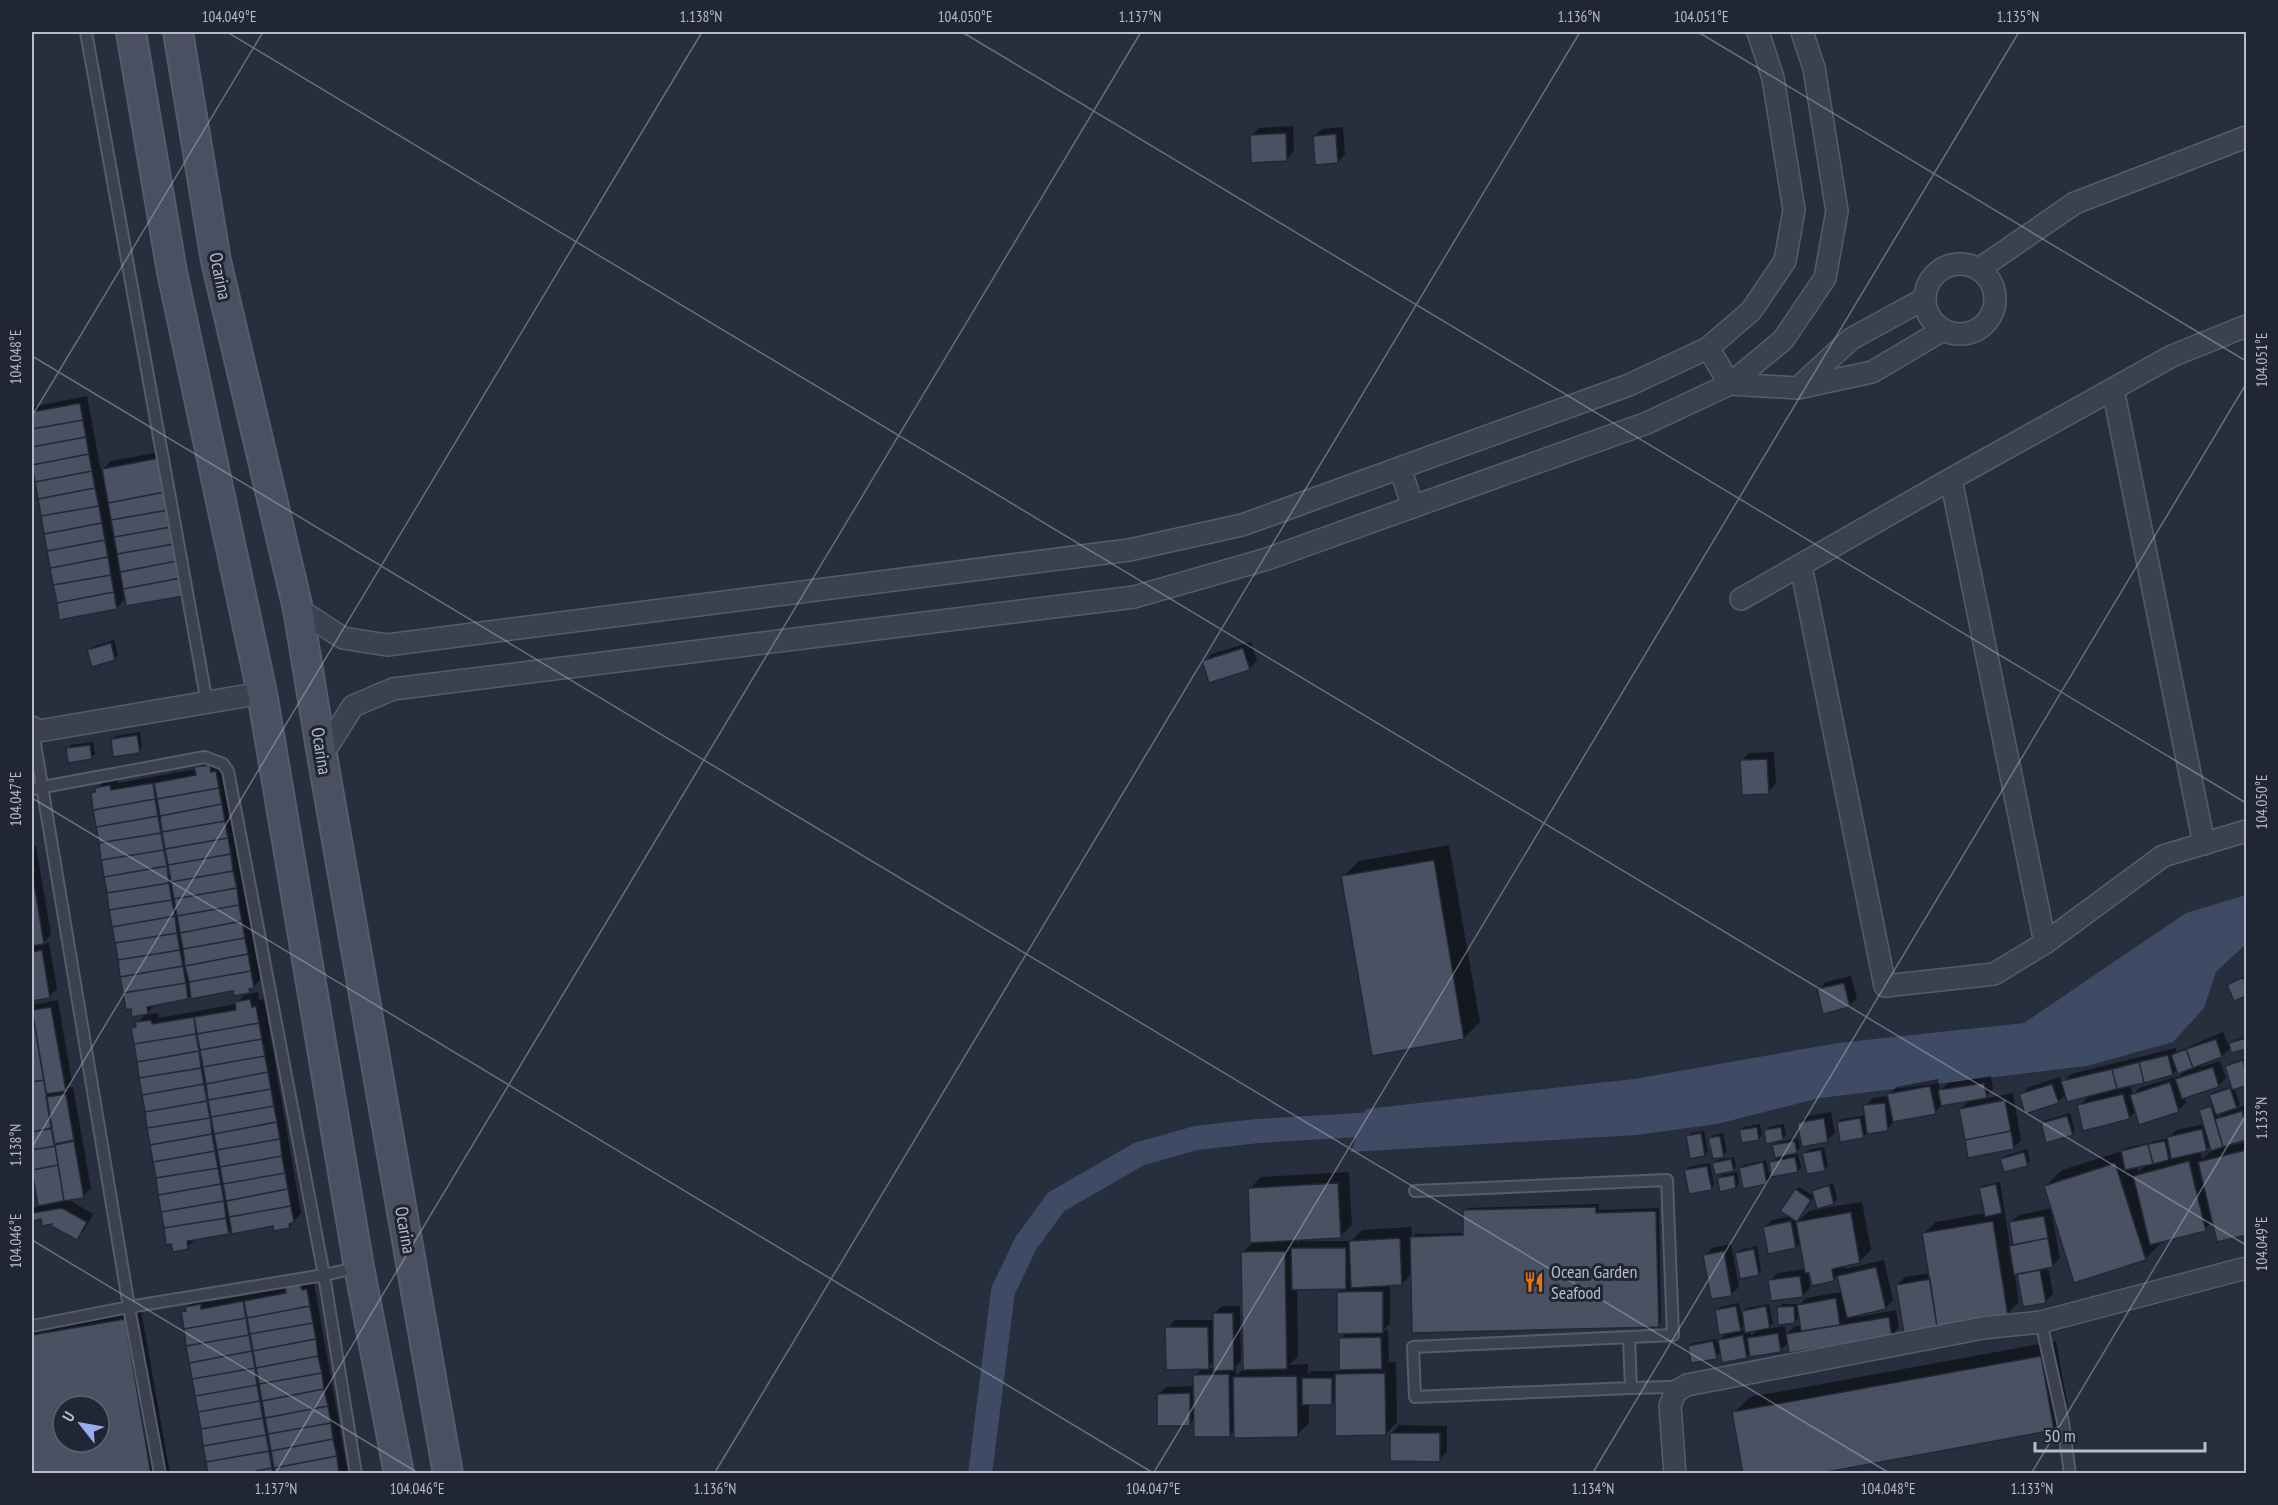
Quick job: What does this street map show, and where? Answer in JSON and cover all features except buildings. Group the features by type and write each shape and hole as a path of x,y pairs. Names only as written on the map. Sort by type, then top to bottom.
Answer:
{"main road":[{"path":"131,32 172,272 262,693 359,1267 399,1473"},
{"name":"Ocarina","path":"178,32 216,261 298,609 448,1473"},
{"path":"172,272 216,261"}],"street":[{"path":"298,609 343,638 387,645 1129,550 1242,525 1629,385 1708,348 1752,311 1785,261 1794,210 1773,78 1758,32"},
{"path":"322,755 353,706 393,689 1134,597 1267,559 1413,507 1647,423 1730,384 1783,340 1825,278 1837,211 1814,68 1802,32"},
{"path":"1979,269 2075,203 2247,137"},
{"path":"1953,264 1969,264 1979,269 1988,278 1994,290 1994,303 1990,316 1981,326 1969,332 1956,334 1943,330 1933,322 1924,299 1928,283 1938,271 1953,264"},
{"path":"1798,388 1851,339 1924,299"},
{"path":"1741,599 2172,356 2247,326"},
{"path":"1730,384 1798,388 1872,372 1943,330"},
{"path":"1708,348 1730,384"},
{"path":"2113,389 2204,844"},
{"path":"1400,468 1413,507"},
{"path":"1951,479 2044,944"},
{"path":"1801,566 1885,986 1994,974 2044,944 2163,856 2247,831"},
{"path":"32,729 262,693"},
{"path":"1675,1473 1670,1406 1675,1392 1687,1385 1983,1328 2041,1322 2247,1268"}],"lane":[{"path":"86,32 207,703"},
{"path":"32,729 37,788 160,1473"},
{"path":"37,788 205,757 223,764 228,771 324,1275 356,1473"},
{"path":"1415,1191 1667,1180 1673,1335 1413,1347 1415,1397 1669,1387 1675,1392"},
{"path":"32,1326 359,1267"},
{"path":"2041,1322 2063,1422 2070,1473"},
{"path":"1629,1337 1631,1388"}],"water":[{"path":"2246,895 2246,944 2216,972 2204,1008 2173,1042 2087,1066 1820,1098 1717,1124 1636,1135 1351,1152 1366,1109 1634,1079 1838,1043 2024,1023 2186,913"}],"waterway":[{"path":"980,1474 1003,1291 1026,1243 1056,1202 1139,1154 1196,1138 1258,1131 1392,1123"}],"place":[{"name":"Ocean Garden Seafood","path":"1534,1282"}]}
